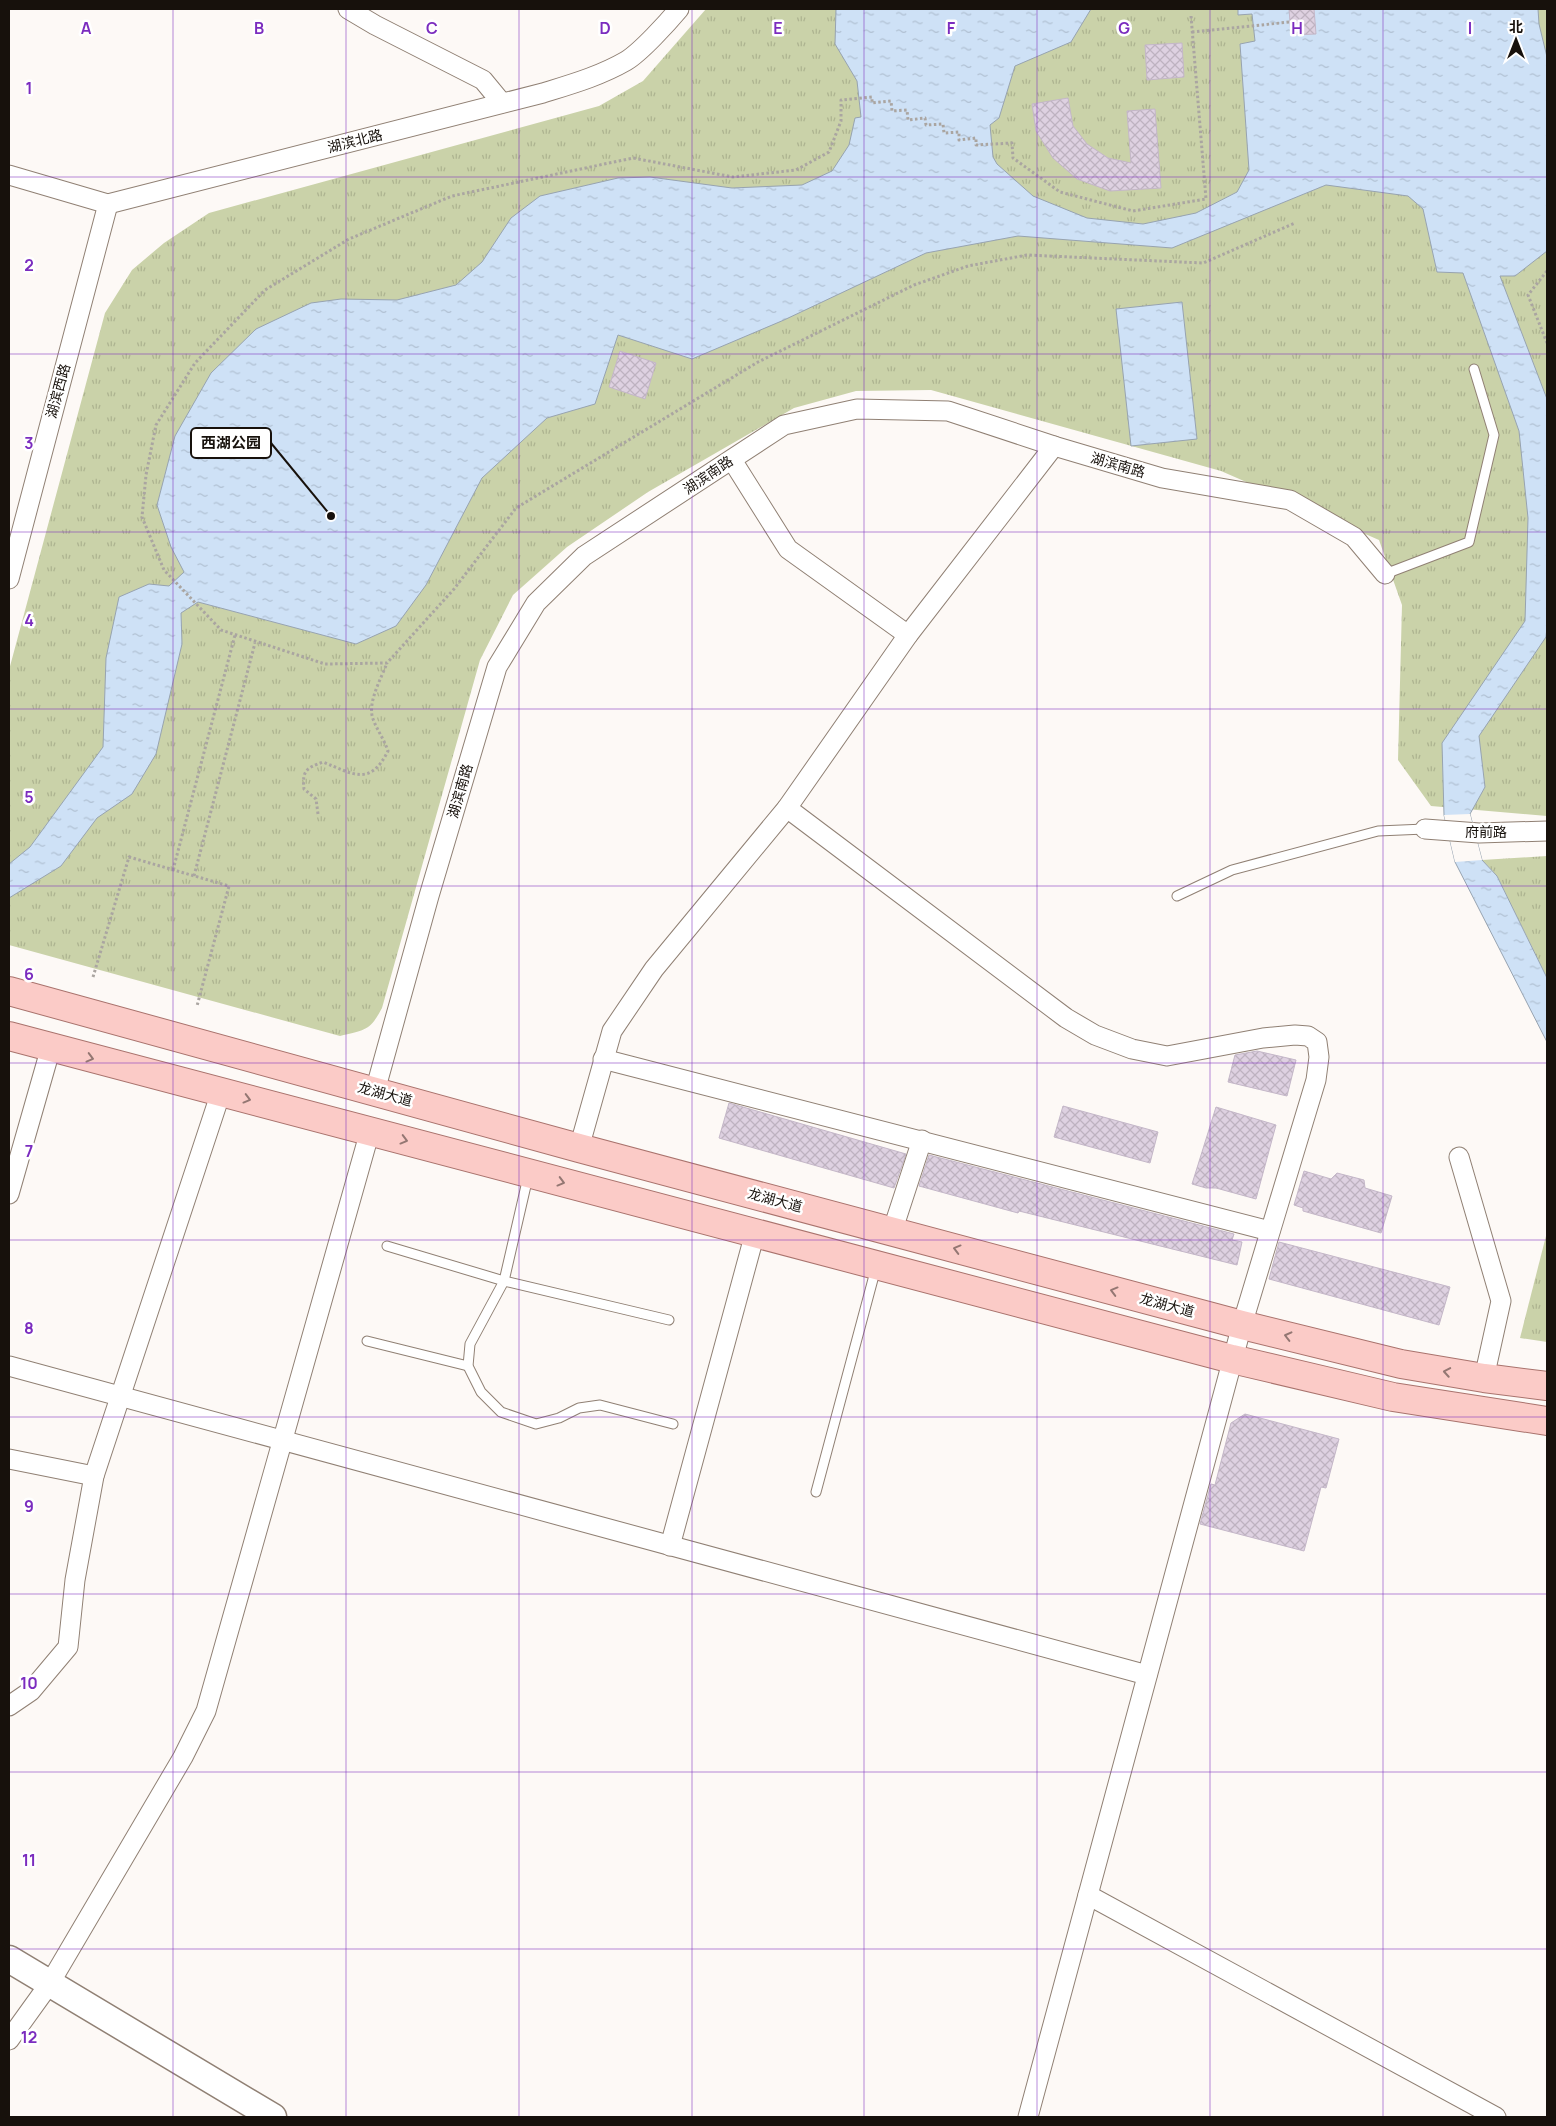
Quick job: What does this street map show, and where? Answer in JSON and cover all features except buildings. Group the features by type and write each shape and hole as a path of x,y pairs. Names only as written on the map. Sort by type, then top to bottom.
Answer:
{"main road":[{"name":"龙湖大道","path":"9,991 579,1148 1242,1325 1401,1364 1547,1386"},
{"path":"9,1036 1232,1360 1393,1397 1547,1421"}],"street":[{"path":"348,9 375,25 483,80 502,103"},
{"name":"湖滨北路","path":"108,204 502,103 592,78 628,60 679,9"},
{"path":"9,175 108,204"},
{"name":"湖滨西路","path":"9,579 108,204"},
{"name":"湖滨南路","path":"375,1091 429,896 497,667 536,602 584,556 784,425 857,409 948,411 1054,446 1162,478 1290,500 1354,537 1384,574"},
{"path":"579,1148 612,1031 654,968 787,808 908,635 1054,446"},
{"path":"732,460 788,549 908,635"},
{"path":"787,808 1066,1018 1095,1035 1132,1049 1167,1056 1263,1038 1295,1035 1308,1036 1317,1042 1319,1057 1316,1080 1232,1360 1028,2117"},
{"name":"府前路","path":"1434,830 1479,833 1547,831"},
{"path":"9,1194 50,1047"},
{"path":"603,1059 1270,1231"},
{"path":"9,1706 31,1691 68,1647 75,1580 94,1476 221,1092"},
{"path":"9,2040 50,1983 178,1765 206,1711 370,1131"},
{"path":"892,1232 922,1140"},
{"path":"1459,1156 1501,1301 1484,1378"},
{"path":"670,1546 755,1233"},
{"path":"9,1366 1147,1675"},
{"path":"9,1459 94,1476"},
{"path":"1088,1895 1496,2117"},
{"path":"9,1958 273,2117"}],"lane":[{"path":"1384,574 1469,542 1494,436 1474,369"},
{"path":"1177,896 1232,870 1378,831 1434,830"},
{"path":"529,1174 504,1281 470,1344 468,1366 481,1392 501,1412 536,1424 559,1418 579,1408 600,1405 672,1424"},
{"path":"387,1246 504,1281 669,1320"},
{"path":"816,1492 877,1266"},
{"path":"367,1341 468,1366"}],"path":[{"path":"387,663 325,664 221,630 164,570 142,517 146,475 156,425 195,364 265,290 349,239 452,196 633,158 733,177 796,170 829,152 841,121 841,100 872,97 872,103 890,101 892,111 907,110 908,120 925,118 926,125 943,124 944,133 958,132 959,140 976,138 976,145 1012,143 1014,158 1060,192 1133,211 1206,199 1190,16"},
{"path":"1192,32 1290,22"},
{"path":"318,814 316,799 304,789 303,776 309,766 323,762 352,774 367,775 381,764 388,751 383,737 373,720 370,709 387,663 454,589 516,508 758,362 914,285 968,266 1027,255 1203,263 1295,223"},
{"path":"1547,271 1528,295 1547,343"},
{"path":"174,870 235,635"},
{"path":"194,876 256,643"},
{"path":"94,977 129,857 229,886 198,1006"}],"green space":[{"path":"706,9 1547,9 1547,816 1431,806 1398,760 1402,605 1379,540 1221,471 931,390 856,391 794,408 648,492 567,547 513,595 480,660 382,1008 374,1021 366,1028 340,1036 9,945 9,670 105,313 132,270 164,243 209,213 599,106 643,81"},
{"path":"1547,856 1547,978 1497,876 1482,860"},
{"path":"1547,1232 1547,1342 1520,1338"}],"water":[{"path":"836,9 1091,9 1071,42 1015,66 999,118 990,125 993,157 997,164 1033,196 1087,218 1143,224 1196,213 1237,192 1249,170 1240,44 1255,41 1252,14 1238,15 1238,9 1538,9 1539,24 1547,57 1547,251 1515,276 1500,276 1547,399 1547,627 1546,637 1479,736 1485,787 1470,814 1482,860 1497,876 1547,978 1547,1042 1455,862 1444,815 1442,743 1525,621 1528,518 1519,431 1463,273 1437,272 1423,209 1408,196 1326,185 1172,248 1018,236 926,253 784,320 692,359 618,335 595,404 547,418 482,478 426,585 396,626 356,644 198,602 181,613 182,644 156,754 132,794 97,818 61,866 9,898 9,864 30,847 103,747 106,658 119,597 149,584 169,586 184,572 171,547 157,505 175,436 211,373 256,329 311,303 341,299 397,300 456,285 482,262 511,218 540,196 618,178 650,177 732,188 802,185 832,171 849,145 855,118 861,117 857,81 835,44"},
{"path":"1182,302 1197,439 1131,446 1116,309"}],"pier":[{"path":"1470,814 1482,860 1455,862 1444,815"}],"place":[{"name":"西湖公园","path":"331,516"}]}
